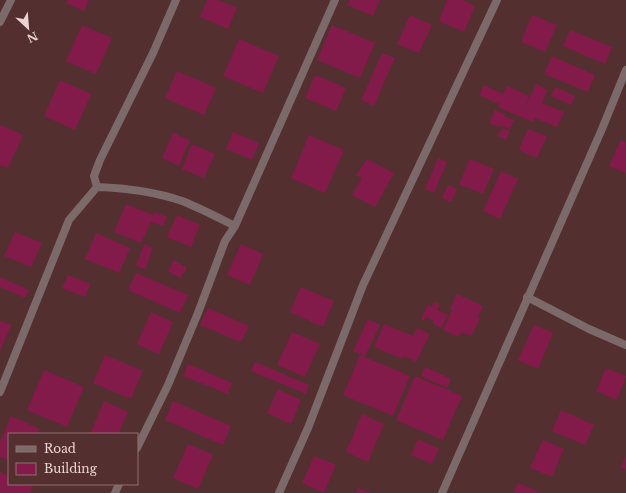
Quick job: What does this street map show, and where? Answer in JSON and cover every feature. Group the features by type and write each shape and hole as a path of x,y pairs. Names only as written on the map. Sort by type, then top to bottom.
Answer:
{"street":[{"path":"0,22 12,0"},
{"path":"97,187 94,176 100,160 176,0"},
{"path":"138,446 168,385 198,313 225,241 235,226 238,215 335,0"},
{"path":"279,493 308,428 363,285 497,0"},
{"path":"442,493 602,129 626,70"},
{"path":"97,187 119,188 182,201 235,226"},
{"path":"0,392 69,220 97,187"},
{"path":"527,297 589,329 626,345"}],"building":[{"path":"68,0 89,0 84,11 66,3"},
{"path":"207,0 218,0 237,8 228,29 200,17"},
{"path":"350,0 380,0 373,16 347,5"},
{"path":"447,0 462,0 475,6 464,32 439,21"},
{"path":"410,15 432,25 419,53 397,44"},
{"path":"532,15 557,25 545,52 521,42"},
{"path":"82,25 112,38 96,74 66,61"},
{"path":"332,25 375,43 360,78 317,60"},
{"path":"570,30 612,47 605,64 563,46"},
{"path":"239,39 279,56 263,93 223,76"},
{"path":"382,53 395,58 374,106 361,100"},
{"path":"552,56 595,75 588,92 544,74"},
{"path":"177,71 216,88 204,115 165,98"},
{"path":"315,75 346,88 336,111 305,98"},
{"path":"60,80 91,94 75,130 44,116"},
{"path":"536,84 548,90 542,103 564,112 557,127 535,118 533,122 498,107 499,104 479,95 484,85 503,94 507,86 529,96 525,108"},
{"path":"555,87 575,96 571,105 551,96"},
{"path":"495,110 514,120 510,129 489,123"},
{"path":"0,125 23,135 8,168 0,165"},
{"path":"502,128 510,131 506,140 498,136"},
{"path":"528,129 547,136 537,158 519,150"},
{"path":"233,132 259,143 252,160 226,149"},
{"path":"173,133 190,140 179,166 162,158"},
{"path":"309,135 344,150 325,193 291,178"},
{"path":"621,140 626,142 626,173 609,166"},
{"path":"192,144 215,154 204,178 182,169"},
{"path":"438,158 447,162 434,193 425,189"},
{"path":"367,159 394,173 375,207 352,195 362,178 356,175"},
{"path":"470,159 494,169 483,194 459,184"},
{"path":"501,171 518,179 500,219 483,211"},
{"path":"448,185 457,189 451,202 442,198"},
{"path":"126,204 153,215 154,212 167,217 163,226 151,222 141,243 114,232"},
{"path":"177,215 200,225 191,247 167,237"},
{"path":"15,232 42,243 31,267 4,256"},
{"path":"96,233 130,248 119,273 85,259"},
{"path":"144,244 153,248 145,269 136,266"},
{"path":"241,244 263,254 250,285 227,275"},
{"path":"174,260 187,268 180,278 168,271"},
{"path":"136,273 188,295 180,313 128,290"},
{"path":"68,275 90,284 85,297 62,288"},
{"path":"0,277 29,290 25,298 0,287"},
{"path":"301,287 334,301 323,327 290,312"},
{"path":"457,294 483,306 478,317 480,318 471,336 462,332 459,337 443,330"},
{"path":"434,302 440,305 437,310 448,315 441,328 433,324 434,321 426,317 424,320 421,319 428,305 431,307"},
{"path":"208,308 249,326 241,342 200,325"},
{"path":"151,312 173,322 159,354 137,344"},
{"path":"368,319 380,325 365,356 353,351"},
{"path":"0,321 11,325 0,351"},
{"path":"384,324 413,336 408,347 417,328 430,334 416,362 404,356 403,359 374,347"},
{"path":"534,325 553,333 538,369 518,360"},
{"path":"292,332 320,344 305,377 277,365"},
{"path":"105,355 143,371 131,399 93,383"},
{"path":"360,355 410,376 393,416 343,395"},
{"path":"255,362 309,385 306,394 251,371"},
{"path":"188,364 232,383 228,394 183,376"},
{"path":"425,367 451,379 447,388 421,376"},
{"path":"606,368 626,376 617,400 596,391"},
{"path":"44,370 84,387 67,427 27,410"},
{"path":"415,376 462,396 443,440 396,420"},
{"path":"278,389 301,400 291,424 267,413"},
{"path":"104,401 128,412 118,433 90,433"},
{"path":"173,401 231,426 223,445 165,420"},
{"path":"561,410 594,425 585,445 552,431"},
{"path":"362,414 384,424 368,462 346,452"},
{"path":"11,416 40,429 38,433 8,433 8,460 0,457 0,442"},
{"path":"418,439 439,449 432,464 411,455"},
{"path":"543,440 564,449 552,477 530,468"},
{"path":"188,444 213,455 198,489 173,478"},
{"path":"314,456 336,465 324,493 302,483"},
{"path":"626,456 626,469 621,467"},
{"path":"0,472 8,476 8,485 33,486 30,493 0,493"},
{"path":"518,483 541,493 513,493"},
{"path":"358,488 371,493 356,493"}]}
